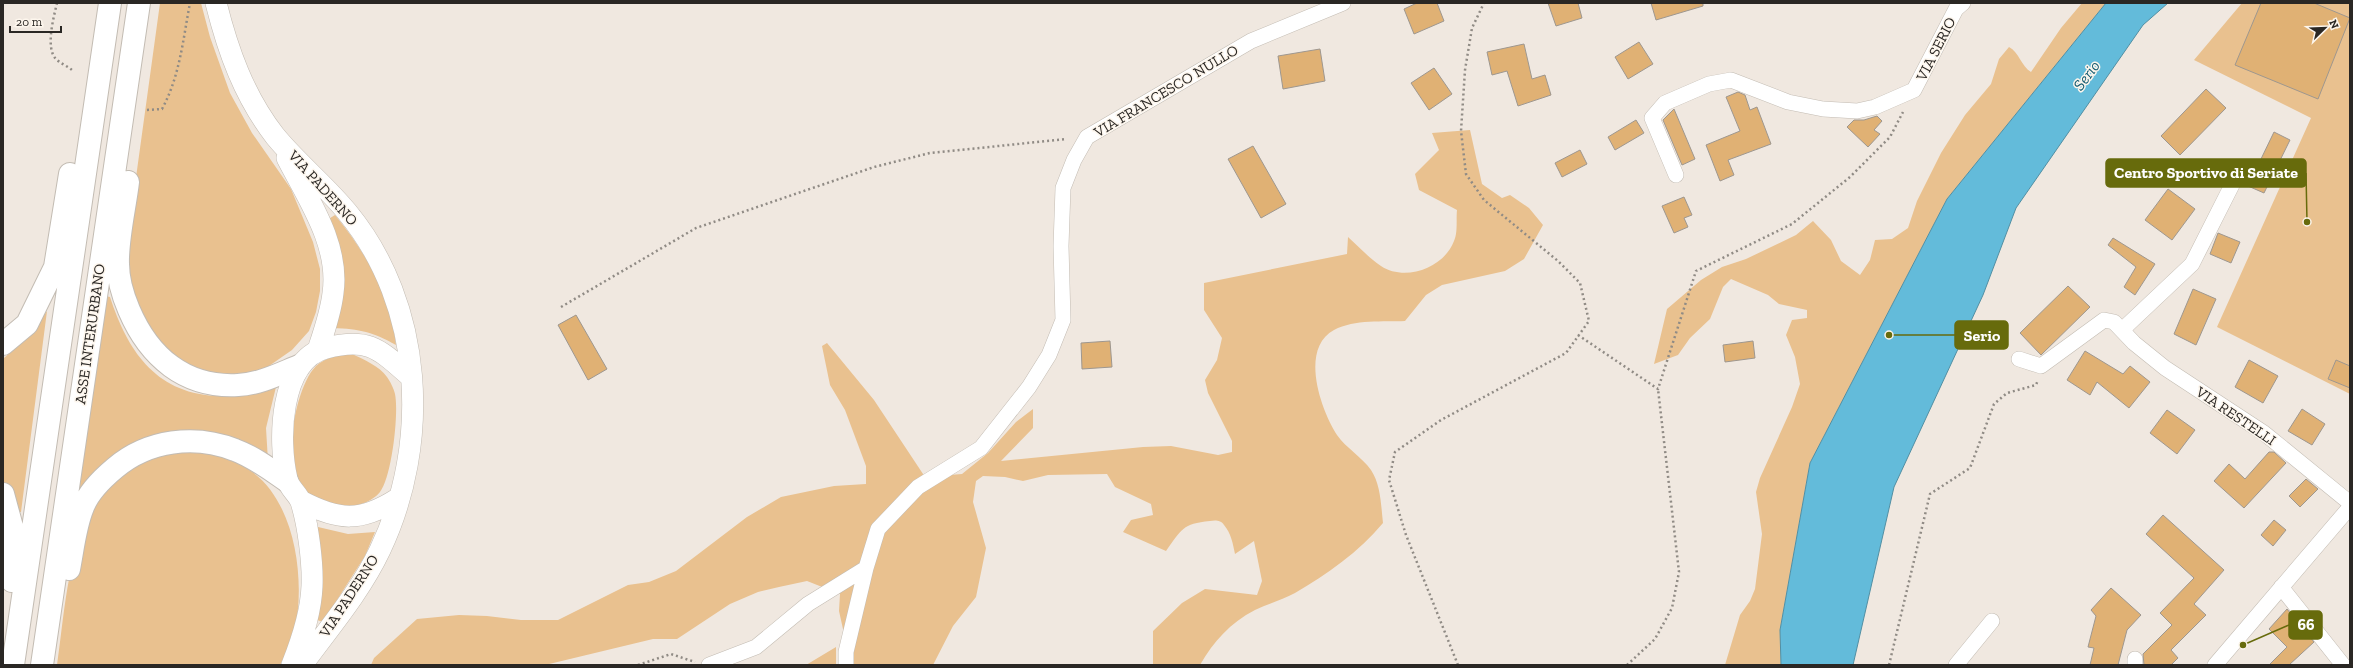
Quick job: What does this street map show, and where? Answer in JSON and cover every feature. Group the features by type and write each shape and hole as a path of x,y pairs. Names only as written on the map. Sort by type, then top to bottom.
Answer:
{"highway":[{"path":"3,344 27,324 55,267 97,3"},
{"name":"ASSE INTERURBANO","path":"13,665 110,3"},
{"name":"ASSE INTERURBANO","path":"42,665 139,3"},
{"path":"132,56 142,77 118,264 123,297 138,331 151,349 168,366 188,376 216,384 238,385 261,382 298,366"},
{"path":"50,606 63,594 83,506 99,481 123,462 148,448 178,441 211,442 235,450 287,481"},
{"path":"3,494 15,538 12,590 22,606"}],"street":[{"name":"VIA PADERNO","path":"216,3 225,41 250,100 276,136 348,212 374,250 395,295 406,332 411,377 412,412 409,455 397,500 380,550 352,597 302,665"},
{"name":"VIA FRANCESCO NULLO","path":"846,665 846,652 866,568 878,529 918,487 981,448 1030,388 1049,355 1063,320 1061,246 1063,188 1074,160 1087,137 1251,41 1343,3"},
{"name":"VIA SERIO","path":"1676,175 1652,118 1665,103 1709,84 1731,80 1788,102 1823,109 1857,111 1876,107 1914,90 1956,9 1963,3"},
{"name":"VIA PADERNO","path":"276,136 309,201 332,256 333,293 318,350"},
{"path":"2122,330 2192,264 2233,183"},
{"name":"VIA RESTELLI","path":"2041,366 2104,320 2114,322 2134,343 2165,368 2264,433 2350,503"},
{"path":"298,366 318,350 342,344 357,343 369,345 411,377"},
{"path":"2019,359 2041,366"},
{"name":"VIA PADERNO","path":"292,665 309,615 312,586 311,557 301,501 287,481 282,442 284,416 288,394 298,366"},
{"path":"301,501 333,515 365,516 397,500"},
{"path":"2215,665 2350,507"},
{"path":"709,665 756,647 808,604 866,568"},
{"path":"2281,587 2343,665"},
{"path":"1956,665 1992,621"}],"path":[{"path":"57,3 52,23 51,45 54,58 72,70"},
{"path":"147,110 162,109 171,93 181,56 190,3"},
{"path":"1458,665 1406,535 1391,487 1389,480 1395,452 1441,420 1566,352 1589,321 1580,283 1558,261 1484,200 1466,174 1461,131 1465,70 1472,28 1484,3"},
{"path":"1627,665 1655,639 1672,608 1679,572 1658,389 1696,272 1792,224 1850,177 1890,137 1914,90"},
{"path":"561,307 696,228 874,167 930,153 1087,137"},
{"path":"1578,335 1658,389"},
{"path":"1889,665 1930,494 1970,468 1994,404 2007,394 2036,385 2041,366"},
{"path":"638,665 671,654 701,665"}],"shaded area":[{"path":"160,3 201,3 210,37 230,93 252,133 291,189 313,242 320,269 320,291 316,312 309,331 292,350 256,375 206,376 148,341 123,272"},
{"path":"2082,3 2106,3 1947,199 1810,463 1780,630 1781,665 1725,665 1740,615 1750,601 1755,589 1762,534 1756,492 1760,478 1792,407 1800,384 1795,357 1786,335 1792,320 1807,318 1807,310 1779,304 1768,295 1731,279 1723,287 1710,319 1690,338 1678,355 1654,364 1667,309 1701,280 1722,267 1746,259 1796,235 1813,221 1831,240 1841,261 1860,275 1870,260 1875,240 1892,239 1908,228 1917,201 1941,153 1965,115 1991,84 1999,59 2009,47 2015,52 2031,72 2061,28"},
{"path":"2242,3 2350,3 2350,394 2217,327 2311,118 2194,60"},
{"path":"1470,130 1482,184 1502,198 1510,195 1529,208 1543,225 1524,259 1505,271 1442,285 1426,295 1405,321 1351,324 1334,330 1323,339 1317,351 1315,365 1316,380 1320,396 1325,411 1337,435 1367,465 1377,482 1383,523 1364,544 1319,578 1285,598 1255,610 1230,627 1217,640 1200,665 1153,665 1153,631 1182,603 1205,589 1257,595 1262,581 1254,541 1235,554 1228,532 1223,523 1220,521 1201,522 1188,526 1180,533 1166,551 1123,532 1131,520 1153,515 1151,504 1115,487 1107,474 1048,475 1023,481 1005,477 983,476 976,481 973,502 986,548 976,597 953,626 933,665 851,665 839,611 840,594 807,581 758,592 730,604 677,639 653,639 545,665 371,665 374,658 417,619 459,615 487,616 521,620 558,620 628,585 649,582 676,571 747,517 781,497 834,486 866,484 866,466 845,410 830,385 822,346 827,343 874,400 925,477 962,474 988,453 1016,422 1033,409 1033,428 1001,461 1143,447 1171,446 1218,455 1232,452 1232,441 1208,393 1205,380 1217,360 1222,338 1204,310 1204,283 1347,254 1348,237 1368,256 1381,266 1391,271 1401,273 1412,272 1423,270 1433,265 1442,259 1454,241 1457,210 1419,190 1415,174 1439,150 1432,133"},
{"path":"335,215 367,260 383,292 389,309 396,345 366,332 333,328 327,220"},
{"path":"101,295 110,297 125,334 146,364 159,377 175,386 194,393 215,396 230,396 276,387 266,428 268,461 184,435 83,490 76,483"},
{"path":"47,311 21,512 16,512 3,484 3,359 31,333"},
{"path":"352,354 376,366 384,373 393,387 396,403 394,444 388,473 380,492 367,502 350,507 339,508 328,506 313,500 300,488 295,476 292,461 293,426 302,390 316,366 324,360"},
{"path":"185,450 211,454 244,466 267,485 279,503 288,524 294,546 298,569 299,592 293,639 280,665 57,665 68,585 74,557 82,530 93,505 108,484 128,469 149,460"},
{"path":"318,527 348,534 375,532 365,556 323,622 314,619 314,529"},
{"path":"836,647 836,665 806,665"}],"water":[{"path":"2106,3 2168,3 2143,25 2016,208 1983,295 1894,487 1853,665 1781,665 1780,630 1810,463 1947,199"}],"building":[{"path":"1417,3 1437,3 1444,21 1414,34 1404,9"},
{"path":"1548,3 1578,3 1582,18 1556,26"},
{"path":"1651,3 1703,3 1703,6 1656,20"},
{"path":"2261,3 2314,3 2350,18 2318,99 2235,65"},
{"path":"1639,42 1653,64 1628,79 1615,57"},
{"path":"1524,44 1532,79 1545,75 1551,95 1518,106 1507,71 1492,75 1487,52"},
{"path":"1320,49 1325,81 1283,89 1278,56"},
{"path":"1434,68 1452,94 1429,110 1411,83"},
{"path":"2206,89 2226,108 2180,155 2161,136"},
{"path":"1738,92 1745,95 1750,110 1757,107 1771,144 1728,160 1734,175 1720,181 1706,145 1740,131 1726,97"},
{"path":"1674,109 1695,159 1682,165 1663,120"},
{"path":"1877,116 1882,121 1874,130 1880,134 1868,147 1847,127 1854,120 1864,120"},
{"path":"1636,120 1644,133 1615,150 1608,137"},
{"path":"2274,132 2290,140 2264,193 2248,186"},
{"path":"1253,146 1286,204 1261,218 1228,159"},
{"path":"1580,150 1587,164 1562,177 1555,163"},
{"path":"2168,189 2195,209 2172,240 2145,220"},
{"path":"1684,197 1692,215 1684,218 1688,227 1674,233 1662,206"},
{"path":"2218,233 2240,242 2231,263 2210,254"},
{"path":"2113,238 2155,264 2135,295 2124,287 2136,267 2108,245"},
{"path":"2068,286 2090,307 2041,355 2020,333"},
{"path":"2193,289 2216,299 2196,345 2174,334"},
{"path":"576,315 607,369 588,380 558,325"},
{"path":"1110,341 1112,367 1082,369 1081,343"},
{"path":"1753,341 1755,358 1725,362 1723,345"},
{"path":"2085,351 2123,374 2130,366 2150,382 2129,408 2097,382 2090,395 2067,380"},
{"path":"2249,360 2278,376 2263,403 2235,387"},
{"path":"2336,360 2350,366 2350,388 2328,379"},
{"path":"2302,409 2325,424 2312,445 2288,431"},
{"path":"2167,410 2195,430 2177,454 2150,433"},
{"path":"2269,452 2274,452 2286,463 2244,508 2214,481 2229,464 2245,479"},
{"path":"2306,479 2318,489 2300,507 2289,496"},
{"path":"2163,515 2224,570 2194,604 2206,615 2171,650 2178,658 2171,665 2144,665 2143,654 2172,625 2160,613 2194,578 2146,534"},
{"path":"2274,520 2286,530 2273,546 2261,535"},
{"path":"2111,588 2141,615 2127,630 2118,665 2090,665 2094,648 2088,647 2096,616 2091,610"},
{"path":"2287,609 2314,642 2289,665 2269,665 2287,647 2269,629"}],"place":[{"name":"Centro Sportivo di Seriate","path":"2307,222"},
{"name":"Serio","path":"1889,335"},
{"name":"66","path":"2243,645"}]}
